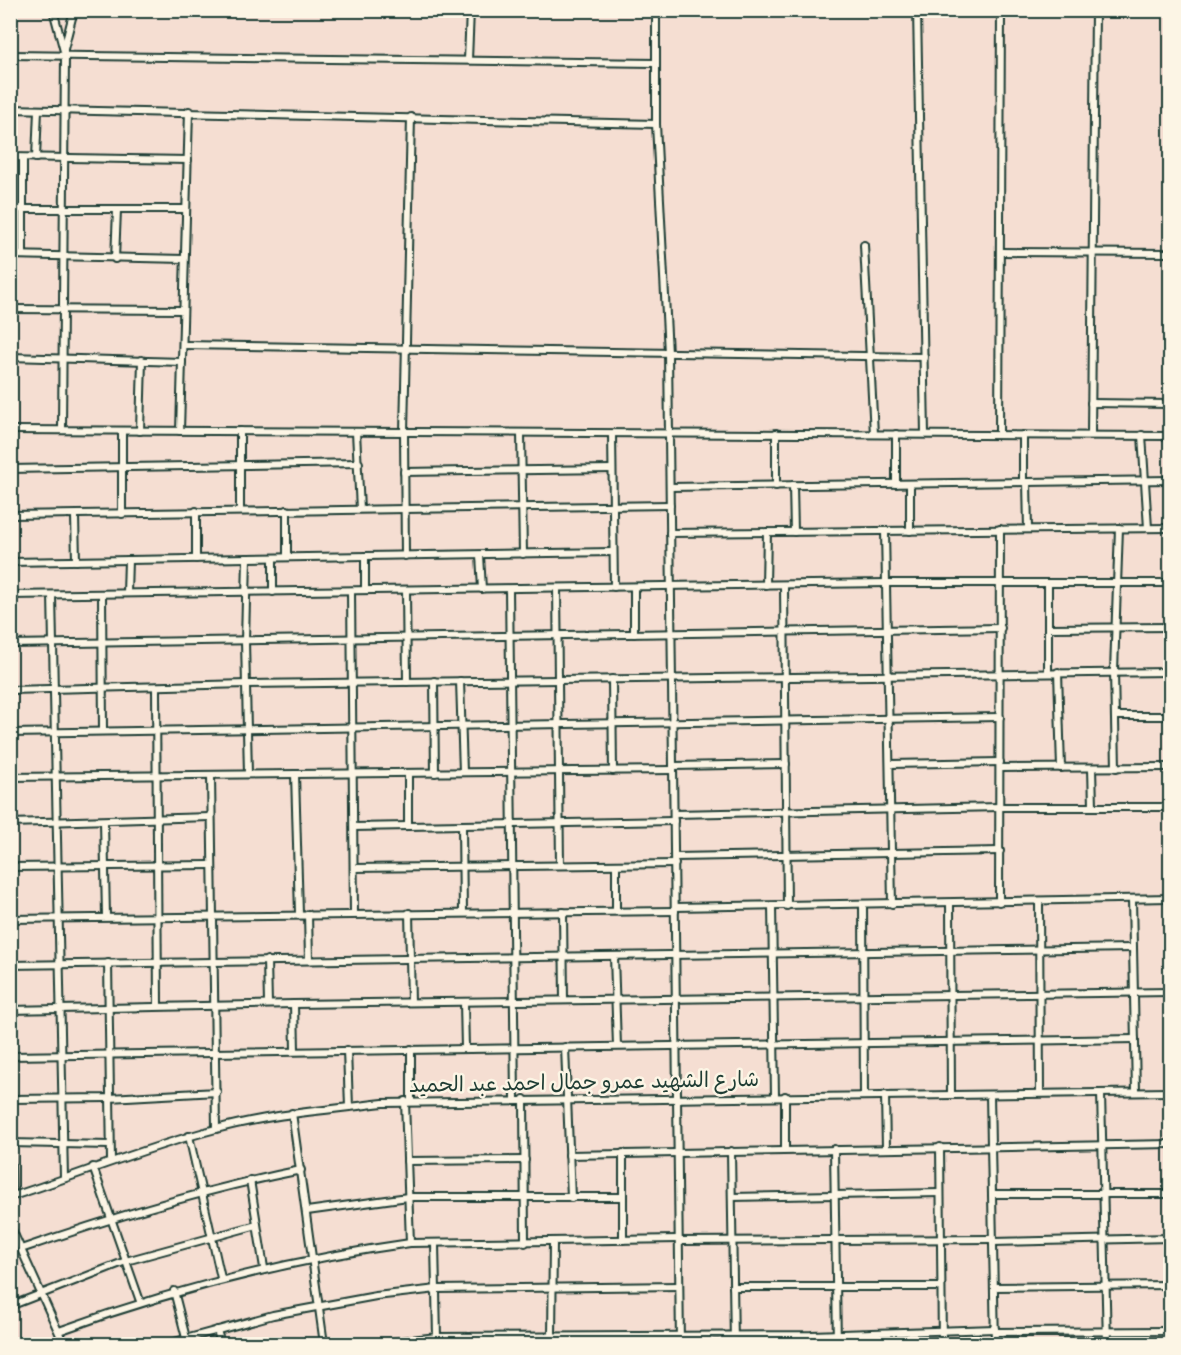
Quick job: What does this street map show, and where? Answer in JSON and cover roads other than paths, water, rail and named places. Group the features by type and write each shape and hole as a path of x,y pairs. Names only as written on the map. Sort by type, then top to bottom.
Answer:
{"street":[{"path":"53,10 64,52"},
{"path":"62,430 64,52 74,10"},
{"path":"468,60 470,10"},
{"path":"656,10 656,124 668,353 680,1344"},
{"path":"917,10 925,434"},
{"path":"999,435 1001,10"},
{"path":"1091,435 1095,10"},
{"path":"10,55 64,52 656,63"},
{"path":"10,109 189,111 656,124"},
{"path":"36,158 38,110"},
{"path":"180,431 189,111"},
{"path":"405,556 404,432 411,117"},
{"path":"10,157 188,160"},
{"path":"23,158 23,255"},
{"path":"10,209 186,209"},
{"path":"115,259 117,210"},
{"path":"864,245 874,434"},
{"path":"1001,252 1170,253"},
{"path":"10,255 63,259 184,259"},
{"path":"10,309 183,310"},
{"path":"183,345 924,357"},
{"path":"10,357 182,362"},
{"path":"140,431 142,360"},
{"path":"1091,403 1170,404"},
{"path":"10,430 1170,436"},
{"path":"122,430 122,514"},
{"path":"240,431 240,510"},
{"path":"356,432 360,509"},
{"path":"521,433 524,554"},
{"path":"776,433 776,486"},
{"path":"612,434 614,587"},
{"path":"896,434 896,484"},
{"path":"1023,435 1028,529"},
{"path":"1142,435 1148,528"},
{"path":"10,470 358,463"},
{"path":"404,472 612,469"},
{"path":"670,487 1170,480"},
{"path":"910,484 910,531"},
{"path":"793,485 794,532"},
{"path":"10,515 75,516 240,510 670,505"},
{"path":"287,510 287,557"},
{"path":"196,511 196,559"},
{"path":"75,516 76,561"},
{"path":"1116,768 1114,627 1119,528"},
{"path":"670,533 1170,528"},
{"path":"999,902 1000,530"},
{"path":"885,531 889,630 892,904"},
{"path":"766,585 767,532"},
{"path":"10,562 613,552"},
{"path":"480,555 482,589"},
{"path":"364,556 365,590"},
{"path":"247,558 245,641 248,774"},
{"path":"273,558 273,592"},
{"path":"127,593 128,560"},
{"path":"10,595 887,583 1170,583"},
{"path":"1048,584 1048,672"},
{"path":"784,586 788,906"},
{"path":"634,587 634,634"},
{"path":"557,588 560,866"},
{"path":"509,589 515,1100"},
{"path":"406,590 407,682"},
{"path":"351,591 354,914"},
{"path":"102,594 103,731"},
{"path":"52,595 54,822 64,1178"},
{"path":"1049,628 1170,627"},
{"path":"10,644 1001,628"},
{"path":"1058,672 1061,768"},
{"path":"10,690 353,682 1170,672"},
{"path":"612,679 613,771"},
{"path":"434,681 435,772"},
{"path":"460,681 463,772"},
{"path":"156,688 158,1006"},
{"path":"1115,716 1170,716"},
{"path":"10,732 1000,717"},
{"path":"10,777 613,771 786,764"},
{"path":"891,764 1061,768 1170,767"},
{"path":"1092,768 1094,806"},
{"path":"408,773 408,826"},
{"path":"295,774 299,914"},
{"path":"211,776 216,1128"},
{"path":"354,827 560,823 786,811 1170,807"},
{"path":"10,823 210,818"},
{"path":"104,821 106,916"},
{"path":"462,825 463,913"},
{"path":"354,868 616,865 787,855 1000,851"},
{"path":"10,867 211,865"},
{"path":"616,865 616,911"},
{"path":"10,919 158,915 563,912 1170,898"},
{"path":"1132,899 1136,1092"},
{"path":"1039,901 1040,1093"},
{"path":"950,903 951,1095"},
{"path":"863,904 864,1096"},
{"path":"772,906 772,1043 775,1096"},
{"path":"563,912 564,1000"},
{"path":"409,913 411,1002"},
{"path":"308,914 309,960"},
{"path":"10,965 1133,948"},
{"path":"614,956 617,1046"},
{"path":"267,960 268,1004"},
{"path":"108,963 111,1161"},
{"path":"10,1010 268,1004 1170,992"},
{"path":"464,1002 465,1048"},
{"path":"294,1004 295,1050"},
{"path":"10,1056 1135,1039"},
{"path":"565,1047 571,1198"},
{"path":"410,1243 407,1161 411,1049"},
{"path":"347,1050 349,1107"},
{"path":"10,1099 109,1098 217,1092"},
{"name":"شارع الشهيد عمرو جمال احمد عبد الحميد","path":"11,1197 93,1167 216,1128 292,1113 408,1101 1170,1092"},
{"path":"1101,1093 1107,1344"},
{"path":"885,1095 886,1148"},
{"path":"990,1095 995,1344"},
{"path":"785,1096 785,1150"},
{"path":"524,1099 525,1243"},
{"path":"10,1107 11,1197"},
{"path":"292,1113 324,1344"},
{"path":"189,1136 221,1278"},
{"path":"11,1143 62,1146 110,1145"},
{"path":"569,1155 1170,1144"},
{"path":"940,1147 942,1344"},
{"path":"834,1149 837,1344"},
{"path":"731,1151 734,1344"},
{"path":"623,1154 623,1240"},
{"path":"407,1161 525,1160"},
{"path":"93,1167 140,1301"},
{"path":"21,1249 111,1217 250,1180 301,1170"},
{"path":"250,1180 264,1268"},
{"path":"732,1197 940,1194"},
{"path":"992,1194 1170,1194"},
{"path":"307,1211 408,1197 524,1199 622,1197"},
{"path":"10,1225 64,1344"},
{"path":"10,1306 126,1261 212,1235 257,1225"},
{"path":"59,1331 140,1301 221,1278 264,1268 410,1243 1170,1238"},
{"path":"552,1338 553,1242"},
{"path":"435,1244 436,1337"},
{"path":"994,1287 1170,1285"},
{"path":"167,1344 319,1307 376,1296 437,1289 679,1286"},
{"path":"733,1287 941,1287"},
{"path":"174,1291 186,1338"},
{"path":"217,1330 221,1344"},
{"path":"375,1344 436,1337 447,1341 490,1336 580,1341 680,1335 942,1330 1170,1331"},
{"path":"490,1336 490,1344"}]}
